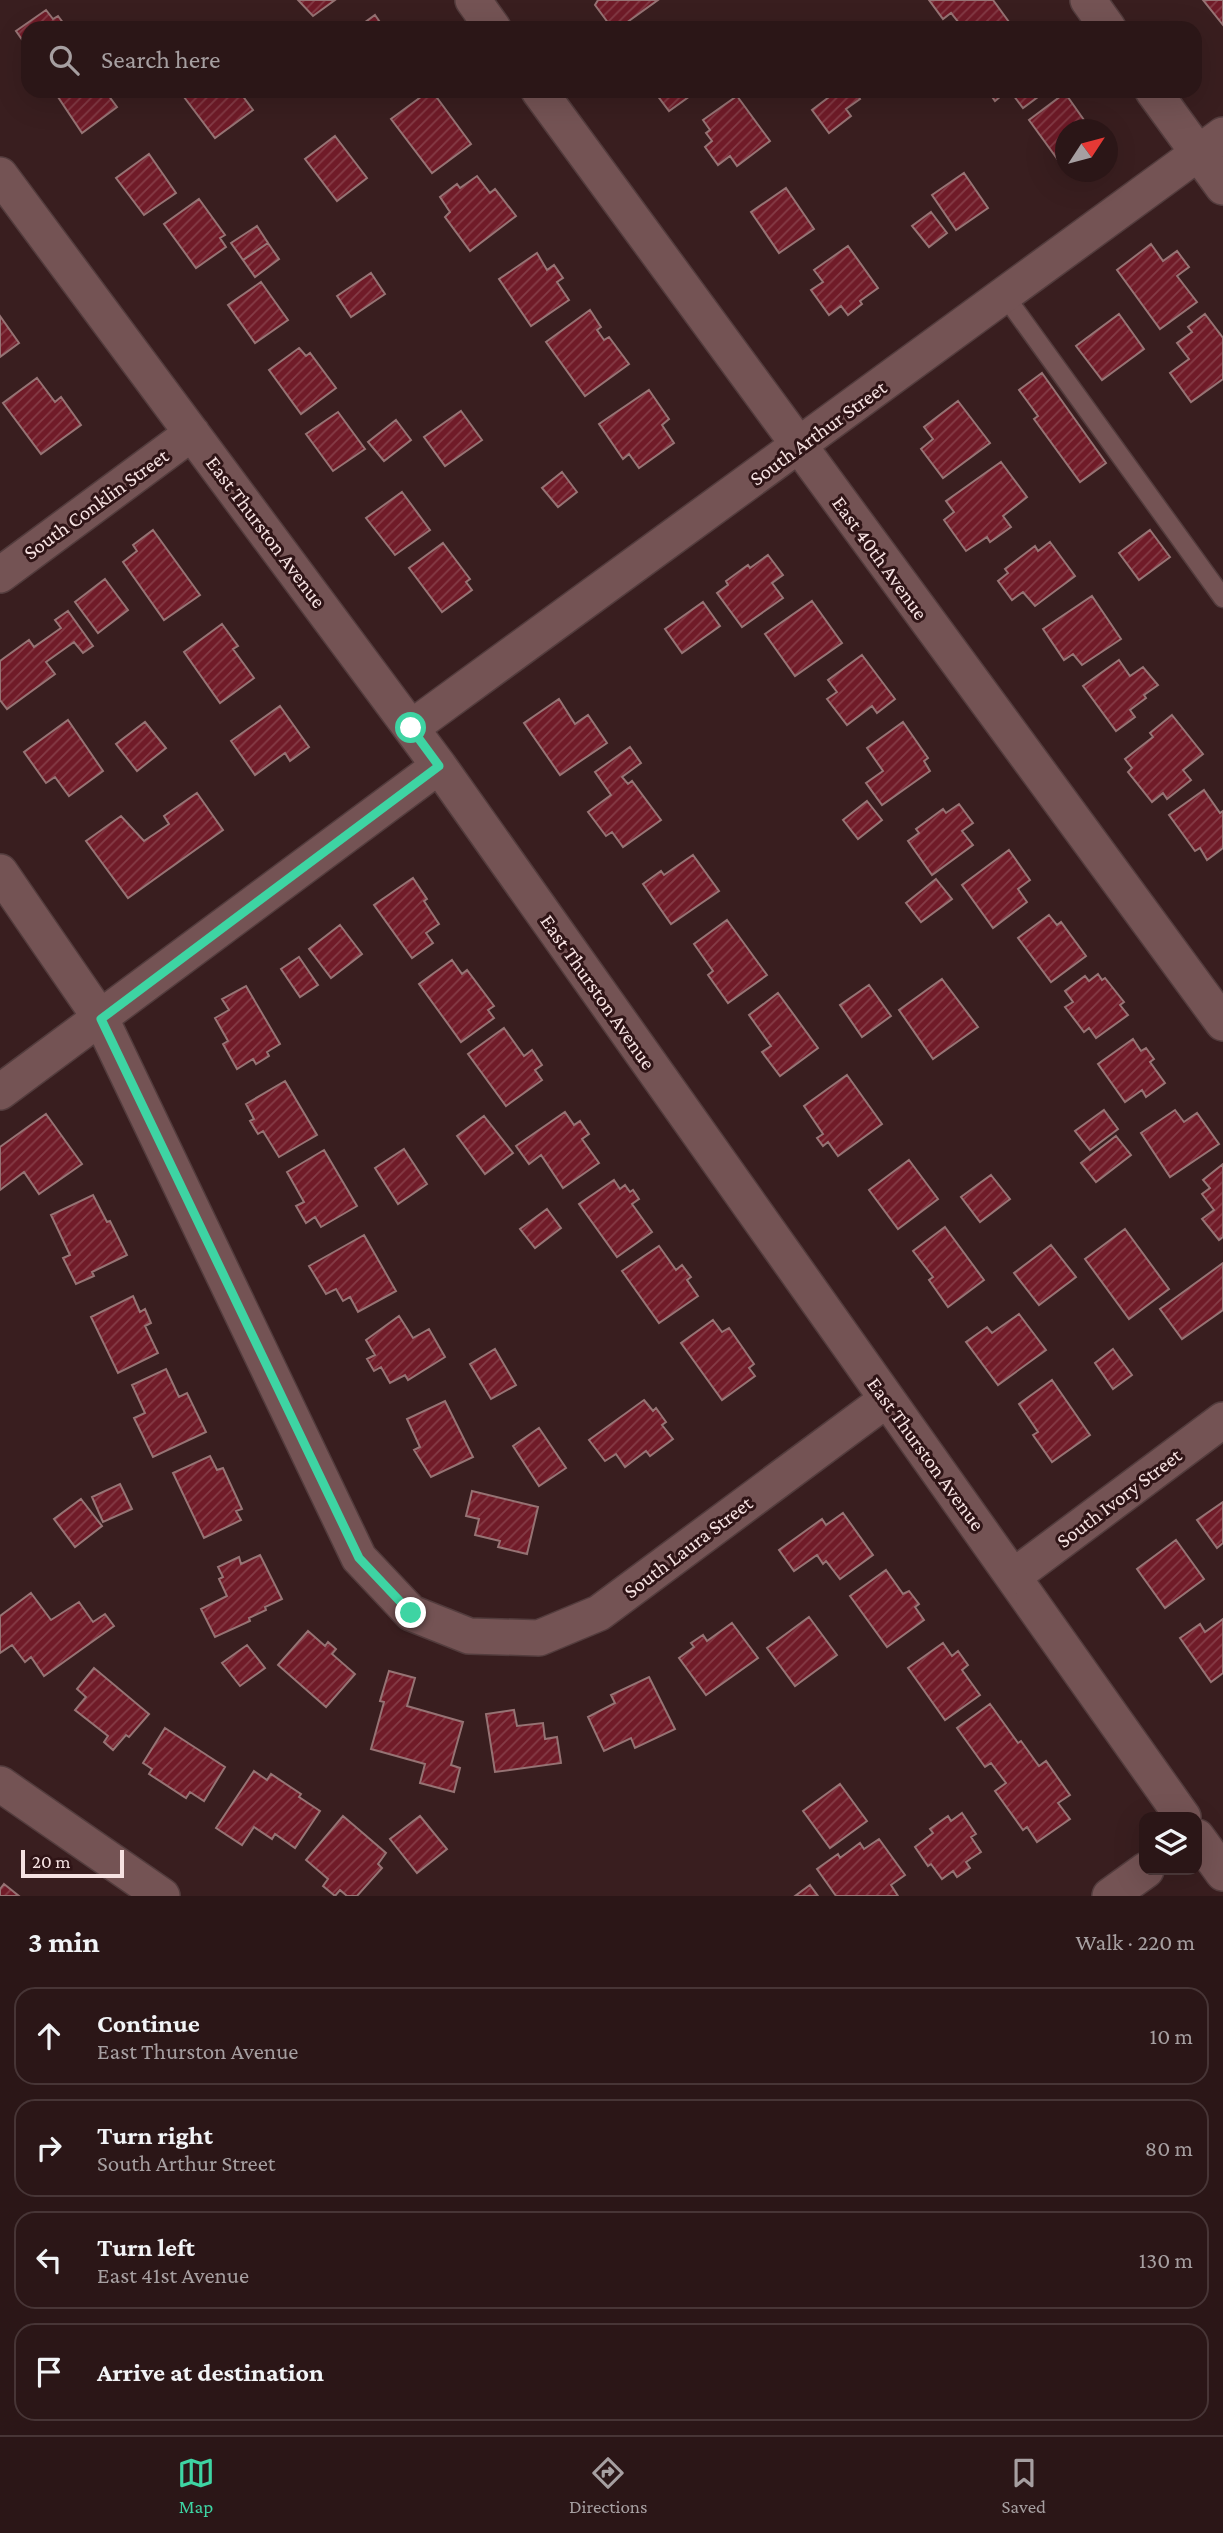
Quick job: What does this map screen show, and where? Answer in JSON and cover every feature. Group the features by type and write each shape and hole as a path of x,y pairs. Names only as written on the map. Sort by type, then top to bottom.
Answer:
{"street":[{"path":"473,0 489,21"},
{"path":"1088,0 1103,21"},
{"name":"East 40th Avenue","path":"544,98 1223,1023"},
{"path":"1161,98 1211,144 1223,187"},
{"name":"South Arthur Street","path":"411,728 1211,144"},
{"name":"East Thurston Avenue","path":"0,175 439,766 1179,1812"},
{"name":"South Conklin Street","path":"0,575 192,433"},
{"path":"0,1092 439,766"},
{"path":"0,872 101,1019"},
{"name":"South Laura Street","path":"101,1019 359,1558 411,1613 468,1636 539,1638 598,1613 886,1399"},
{"name":"South Ivory Street","path":"1014,1576 1223,1420"},
{"path":"0,1784 162,1896"},
{"path":"1202,1843 1223,1873"},
{"path":"1110,1896 1139,1875"}],"lane":[{"path":"1005,296 1223,598"}],"building":[{"path":"298,0 335,0 313,16"},
{"path":"598,0 658,0 629,21 607,21 595,5"},
{"path":"929,0 993,0 1008,21 957,21 951,13 943,19"},
{"path":"1203,0 1223,0 1223,25"},
{"path":"46,10 53,19 58,16 62,21 30,21"},
{"path":"375,15 379,21 367,21"},
{"path":"59,98 110,98 117,107 82,133"},
{"path":"185,98 244,98 253,110 215,138"},
{"path":"420,98 437,98 471,144 432,173 391,119"},
{"path":"659,98 687,98 669,111"},
{"path":"734,98 738,98 770,141 737,166 730,156 718,165 705,147 712,141 706,133 710,130 703,120"},
{"path":"828,98 860,99 846,109 851,116 829,133 812,110"},
{"path":"1015,98 1037,98 1023,108"},
{"path":"1058,98 1069,98 1083,119 1055,119 1055,156 1029,120"},
{"path":"335,136 367,178 337,201 305,159"},
{"path":"149,154 176,193 144,215 116,178"},
{"path":"964,173 988,208 956,230 932,195"},
{"path":"477,176 490,193 495,189 516,216 470,251 445,217 450,212 440,197 457,184 460,188"},
{"path":"786,188 814,229 779,253 751,212"},
{"path":"199,199 225,235 220,238 226,247 196,268 164,224"},
{"path":"931,212 947,233 929,247 912,226"},
{"path":"257,226 268,243 243,260 231,243"},
{"path":"268,243 279,259 255,277 243,260"},
{"path":"1151,244 1163,261 1177,251 1189,267 1177,276 1197,302 1160,329 1117,270"},
{"path":"848,246 878,288 860,301 862,304 848,315 841,306 829,315 811,290 823,282 814,270"},
{"path":"537,253 547,270 554,265 563,278 557,282 569,300 531,326 499,279"},
{"path":"371,273 385,294 351,317 337,296"},
{"path":"261,282 288,320 255,343 228,305"},
{"path":"590,310 601,327 597,330 604,340 609,337 629,364 585,396 546,342"},
{"path":"1119,314 1144,349 1102,380 1076,346"},
{"path":"1205,314 1223,338 1223,379 1191,402 1170,373 1189,359 1177,343 1192,332 1188,327"},
{"path":"0,316 19,343 0,357"},
{"path":"299,348 306,356 310,353 336,388 301,414 269,370"},
{"path":"1042,373 1106,463 1080,482 1034,419 1038,416 1019,390"},
{"path":"37,378 55,402 61,397 81,425 41,454 3,403"},
{"path":"649,390 669,419 662,425 674,443 639,468 629,454 623,459 599,424"},
{"path":"958,401 990,443 943,478 921,449 933,439 924,427"},
{"path":"461,411 482,440 445,466 424,437"},
{"path":"338,412 365,449 333,471 306,434"},
{"path":"396,420 411,440 384,461 368,442"},
{"path":"1001,462 1027,497 1003,516 1011,527 990,542 987,537 966,551 944,520 954,512 946,501"},
{"path":"562,472 577,492 558,507 542,488"},
{"path":"402,492 430,530 395,555 366,518"},
{"path":"153,530 200,595 164,620 123,562 137,551 133,545"},
{"path":"1150,530 1170,557 1139,580 1119,553"},
{"path":"1050,542 1075,576 1035,606 1023,592 1012,600 998,581 1008,573 1005,569 1035,546 1038,551"},
{"path":"443,543 470,579 466,582 472,590 442,612 409,568"},
{"path":"768,555 783,575 772,583 783,598 742,627 717,593 728,585 726,581"},
{"path":"105,579 128,610 98,633 75,602"},
{"path":"1092,596 1121,639 1082,665 1073,654 1064,660 1043,629"},
{"path":"812,601 842,643 795,676 765,634"},
{"path":"703,602 720,626 682,653 665,629"},
{"path":"68,611 93,646 83,653 74,642 46,662 55,674 7,709 0,700 0,661 29,640 34,647 61,628 55,620"},
{"path":"222,624 238,646 233,649 254,678 220,703 184,652"},
{"path":"862,655 895,699 877,713 872,706 847,725 827,699 837,692 828,680"},
{"path":"1119,660 1130,676 1143,667 1158,685 1130,710 1135,717 1116,731 1083,686"},
{"path":"559,699 575,724 588,715 607,743 560,775 524,723"},
{"path":"280,706 309,747 290,761 285,753 255,775 231,741"},
{"path":"1172,715 1203,754 1183,770 1191,780 1167,799 1163,793 1152,802 1128,772 1132,768 1125,759 1153,737 1150,733"},
{"path":"68,720 103,771 69,796 55,777 46,783 24,752"},
{"path":"145,722 166,748 137,771 116,744"},
{"path":"903,722 928,758 924,761 930,771 882,805 866,783 883,771 867,748"},
{"path":"630,747 641,763 622,777 628,784 632,781 661,820 623,847 612,832 606,836 588,812 611,795 595,772"},
{"path":"1204,790 1220,813 1223,811 1223,848 1207,860 1200,848 1195,851 1169,815"},
{"path":"197,793 223,830 128,898 86,841 121,816 144,841 169,824 164,816"},
{"path":"867,801 882,820 858,839 843,820"},
{"path":"959,804 973,823 962,831 973,845 932,875 908,841 919,833 916,829 943,809 946,813"},
{"path":"1009,850 1030,880 1018,889 1027,902 993,928 962,885"},
{"path":"693,855 719,891 671,924 643,884 661,871 664,875"},
{"path":"413,878 439,924 426,933 433,943 412,958 374,905"},
{"path":"936,879 952,899 921,922 906,903"},
{"path":"1049,915 1057,925 1061,922 1086,956 1051,982 1018,938"},
{"path":"727,920 767,975 728,1003 708,975 713,971 694,944"},
{"path":"340,925 362,954 331,978 309,949"},
{"path":"299,957 318,985 300,997 281,969"},
{"path":"452,960 462,974 467,970 494,1006 488,1010 494,1018 461,1042 419,984"},
{"path":"1098,974 1102,980 1105,978 1124,1002 1120,1005 1128,1015 1096,1038 1089,1028 1084,1032 1065,1007 1073,1002 1065,991 1085,976 1089,981"},
{"path":"942,979 978,1027 933,1059 899,1010"},
{"path":"869,985 891,1016 862,1037 840,1005"},
{"path":"246,986 280,1044 267,1052 269,1056 256,1064 253,1059 237,1069 223,1044 228,1041 215,1018 229,1010 222,999"},
{"path":"778,993 818,1048 780,1076 762,1052 771,1046 749,1015"},
{"path":"504,1028 524,1056 532,1050 542,1065 535,1070 542,1080 506,1106 468,1054"},
{"path":"1133,1039 1141,1051 1146,1048 1154,1059 1150,1062 1165,1083 1146,1097 1142,1090 1125,1102 1098,1064"},
{"path":"847,1075 882,1124 838,1156 828,1142 823,1146 817,1138 823,1134 804,1106"},
{"path":"285,1081 317,1135 279,1157 263,1131 258,1134 250,1121 254,1119 246,1104"},
{"path":"1104,1110 1118,1129 1090,1150 1075,1131"},
{"path":"1175,1110 1184,1122 1197,1113 1219,1144 1170,1177 1141,1133"},
{"path":"565,1112 574,1125 580,1121 589,1134 582,1139 599,1163 563,1188 541,1155 529,1164 516,1146"},
{"path":"46,1114 82,1164 39,1194 24,1172 0,1190 0,1147"},
{"path":"484,1116 513,1153 485,1174 457,1136"},
{"path":"1116,1136 1131,1155 1096,1182 1081,1163"},
{"path":"404,1149 427,1184 398,1204 375,1168"},
{"path":"324,1150 357,1206 321,1227 315,1217 306,1223 296,1206 304,1202 287,1172"},
{"path":"909,1160 938,1199 898,1229 869,1190"},
{"path":"1223,1164 1223,1237 1219,1240 1202,1219 1214,1210 1202,1194 1210,1188 1203,1180"},
{"path":"991,1175 1010,1199 980,1222 961,1197"},
{"path":"614,1180 620,1189 625,1185 630,1192 633,1190 639,1199 632,1204 652,1232 617,1257 579,1204"},
{"path":"93,1195 127,1255 92,1272 94,1276 76,1284 63,1258 70,1255 51,1215"},
{"path":"547,1209 561,1228 535,1248 520,1229"},
{"path":"945,1227 984,1280 948,1307 929,1280 933,1277 913,1251"},
{"path":"1125,1229 1169,1289 1129,1319 1085,1259"},
{"path":"364,1235 396,1291 358,1312 350,1297 343,1301 336,1289 326,1294 309,1266"},
{"path":"1051,1245 1076,1277 1039,1305 1014,1273"},
{"path":"659,1246 676,1270 682,1265 691,1277 687,1280 698,1296 659,1323 622,1271"},
{"path":"1223,1263 1223,1310 1182,1339 1160,1309"},
{"path":"133,1296 140,1312 145,1309 151,1323 145,1326 158,1353 118,1373 91,1317"},
{"path":"1019,1314 1046,1350 998,1385 966,1342 987,1327 992,1333"},
{"path":"399,1316 413,1338 429,1329 445,1357 408,1380 405,1375 390,1383 381,1367 374,1371 367,1359 375,1355 366,1340"},
{"path":"713,1320 722,1332 729,1328 754,1364 749,1368 755,1376 722,1400 681,1343"},
{"path":"495,1349 516,1385 491,1399 470,1364"},
{"path":"1113,1349 1132,1375 1113,1389 1095,1363"},
{"path":"166,1369 179,1397 187,1393 206,1432 153,1457 134,1418 145,1413 132,1385"},
{"path":"1052,1380 1090,1435 1052,1462 1033,1435 1038,1432 1019,1404"},
{"path":"644,1400 653,1411 656,1408 666,1422 662,1425 673,1439 650,1456 646,1451 625,1467 616,1454 605,1461 589,1440"},
{"path":"445,1401 473,1457 431,1477 414,1450 420,1447 407,1419"},
{"path":"539,1428 566,1468 539,1486 513,1446"},
{"path":"210,1456 217,1470 223,1468 242,1509 236,1511 241,1520 204,1538 173,1473"},
{"path":"120,1484 132,1509 103,1522 92,1497"},
{"path":"472,1491 538,1507 527,1554 498,1547 500,1541 475,1535 479,1519 466,1516"},
{"path":"81,1499 102,1526 75,1547 54,1519"},
{"path":"1223,1502 1223,1543 1217,1548 1197,1520"},
{"path":"843,1513 873,1555 840,1579 826,1561 823,1564 817,1555 794,1571 779,1550 822,1519 826,1525"},
{"path":"1176,1540 1204,1579 1165,1608 1137,1569"},
{"path":"260,1555 282,1599 249,1618 250,1621 215,1637 201,1609 227,1596 219,1579 223,1577 218,1567 239,1557 241,1564"},
{"path":"886,1570 903,1594 909,1591 919,1604 915,1607 924,1620 887,1647 850,1596"},
{"path":"31,1593 51,1620 79,1602 93,1622 105,1614 114,1626 44,1676 31,1657 25,1662 12,1645 0,1653 0,1616"},
{"path":"809,1617 837,1655 795,1686 767,1648"},
{"path":"1223,1619 1223,1673 1211,1682 1180,1638 1200,1624 1205,1632"},
{"path":"732,1623 758,1658 706,1695 679,1658 694,1647 691,1643 703,1635 707,1641"},
{"path":"308,1631 325,1646 328,1642 336,1649 332,1654 355,1674 326,1707 278,1665"},
{"path":"943,1643 952,1656 958,1651 968,1665 962,1670 980,1695 945,1720 908,1668"},
{"path":"247,1645 265,1668 240,1686 222,1663"},
{"path":"94,1668 149,1714 129,1737 126,1735 113,1750 104,1742 108,1736 75,1710 86,1697 77,1689"},
{"path":"389,1671 415,1678 407,1706 463,1722 451,1765 460,1768 454,1792 420,1783 425,1764 371,1749"},
{"path":"649,1677 675,1729 635,1748 631,1738 604,1751 588,1717 615,1703 611,1695"},
{"path":"990,1704 1018,1743 1021,1741 1039,1766 1046,1761 1070,1795 1058,1803 1070,1819 1037,1842 1027,1827 1023,1830 995,1791 1006,1783 991,1763 985,1767 957,1728"},
{"path":"514,1710 517,1726 543,1723 545,1739 557,1737 561,1763 495,1772 486,1714"},
{"path":"165,1728 225,1767 204,1801 190,1792 186,1798 149,1774 152,1769 143,1763"},
{"path":"254,1771 267,1780 271,1774 301,1794 299,1797 320,1811 295,1848 275,1834 272,1839 254,1827 242,1845 216,1828"},
{"path":"840,1784 867,1821 830,1848 803,1811"},
{"path":"962,1813 976,1834 971,1837 981,1852 966,1862 970,1868 957,1877 953,1871 942,1879 931,1864 928,1866 915,1847 933,1833 930,1829 948,1816 951,1821"},
{"path":"343,1816 386,1853 378,1864 382,1868 357,1896 347,1896 340,1890 335,1896 323,1886 328,1879 306,1860"},
{"path":"420,1816 447,1849 417,1873 390,1839"},
{"path":"879,1839 905,1875 891,1885 898,1896 836,1896 817,1869 838,1854 840,1858 860,1843 864,1849"},
{"path":"4,1884 19,1896 0,1896 0,1889"},
{"path":"810,1885 818,1896 795,1896"}],"route":[{"path":"411,728 439,766 101,1019 359,1558 411,1613"}]}
